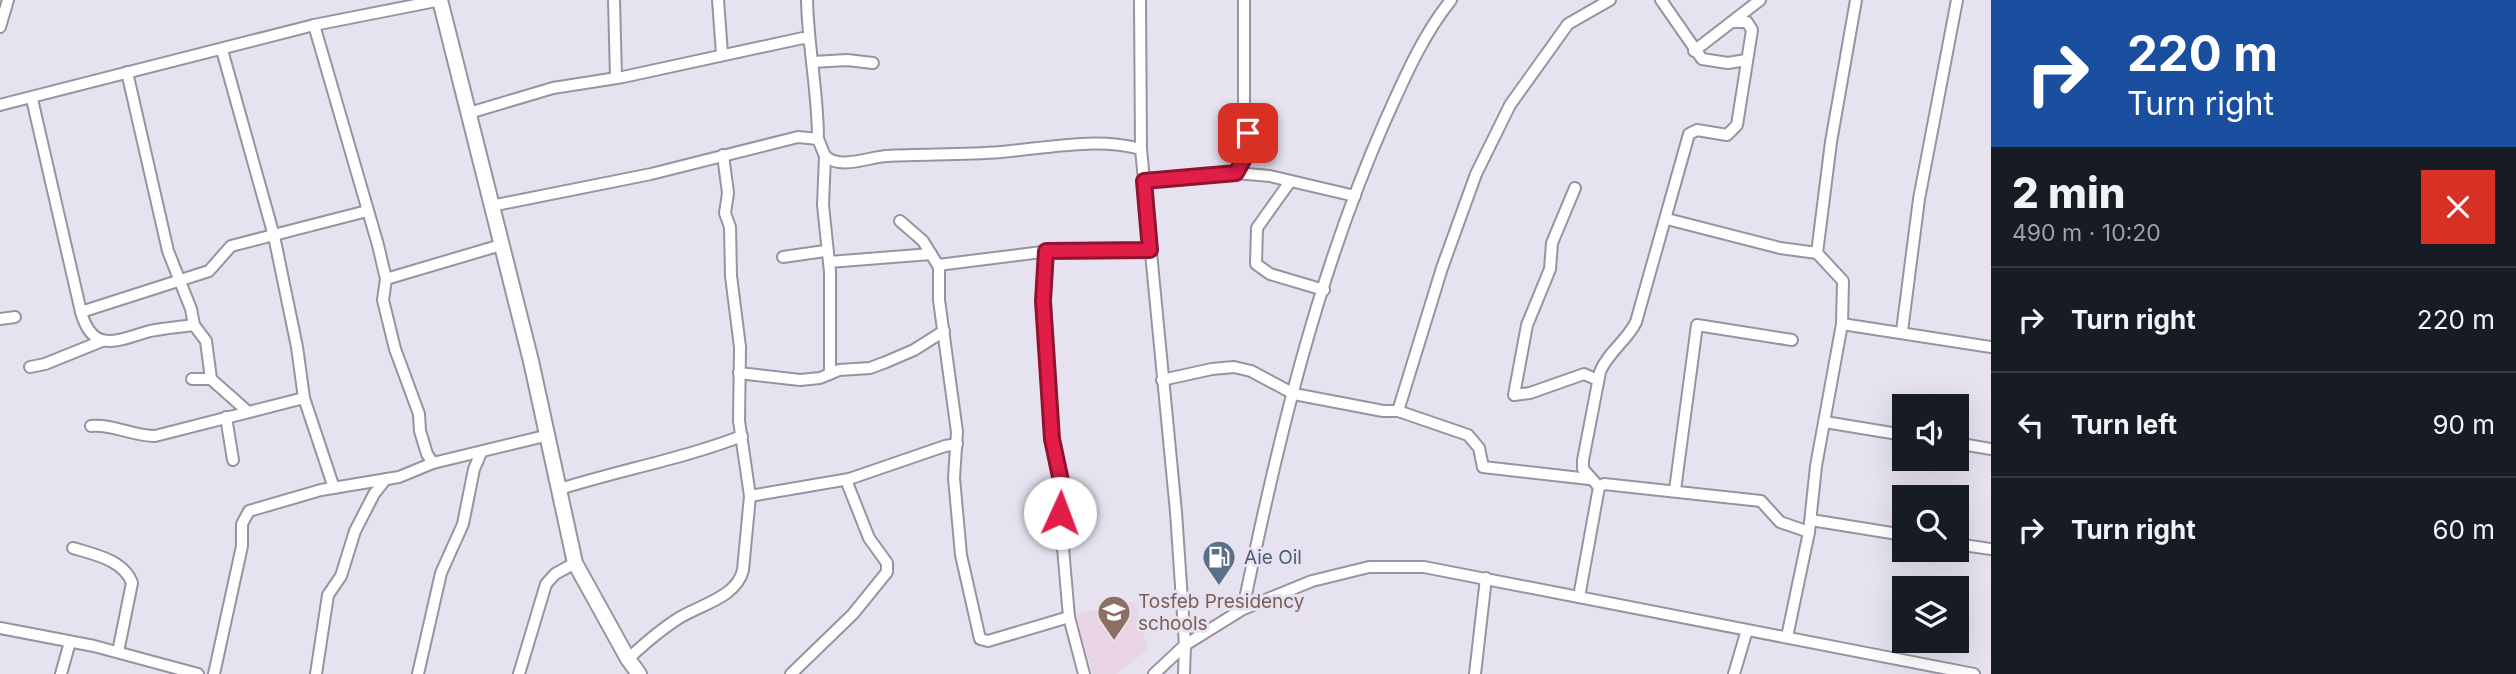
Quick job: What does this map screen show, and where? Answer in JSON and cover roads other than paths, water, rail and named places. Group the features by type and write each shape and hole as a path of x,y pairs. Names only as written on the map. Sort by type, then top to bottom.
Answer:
{"main road":[{"path":"441,0 549,435 575,563 639,674"}],"street":[{"path":"0,27 8,0"},
{"path":"0,105 314,25 441,0"},
{"path":"614,0 616,78"},
{"path":"718,0 722,54"},
{"path":"807,0 808,40 818,103 818,139 825,156 830,374"},
{"path":"1140,0 1141,149 1176,512 1185,645 1184,674"},
{"path":"1236,173 1249,142 1244,119 1244,0"},
{"path":"1243,609 1269,480 1324,290 1355,196 1409,69 1451,0"},
{"path":"1398,411 1441,268 1476,174 1510,105 1568,24 1610,0"},
{"path":"1661,0 1694,51 1707,61 1728,64 1746,60"},
{"path":"1694,51 1760,0"},
{"path":"1817,253 1831,142 1856,0"},
{"path":"1902,331 1919,199 1956,0"},
{"path":"1599,487 1583,470 1598,380 1605,360 1625,341 1636,322 1689,134 1697,130 1727,135 1735,130 1752,30 1746,22 1733,22"},
{"path":"314,25 350,144 386,279 383,300 395,349 419,414 423,443 433,463"},
{"path":"469,113 553,88 616,78 803,38 808,40"},
{"path":"222,50 274,236 297,347 304,398 334,488"},
{"path":"813,62 846,60 873,63"},
{"path":"127,72 168,251 191,309 194,325 206,341 211,379 246,410"},
{"path":"32,99 81,312 90,334 102,341"},
{"path":"491,206 599,186 798,137 818,139"},
{"path":"825,156 839,162 884,156 1000,152 1119,143 1141,149"},
{"path":"628,659 661,630 719,598 740,580 750,496 742,436 730,227 725,213 728,193 723,155"},
{"path":"1144,181 1236,173 1270,176 1289,183 1355,196"},
{"path":"1289,183 1257,228 1256,264 1270,274 1324,290"},
{"path":"1575,188 1552,243 1550,269 1527,325 1514,395 1530,393 1584,374 1598,380"},
{"path":"81,312 212,269 231,246 366,211"},
{"path":"1667,219 1780,248 1817,253 1843,281 1842,324 1816,466 1810,526 1787,637"},
{"path":"900,221 923,240 939,265 957,444 954,478 961,555 980,639 988,641 1069,617"},
{"path":"386,279 500,245"},
{"path":"939,265 1046,251 1150,250"},
{"path":"1046,251 1043,301 1052,439 1061,481 1060,513 1069,617 1084,674"},
{"path":"783,257 931,254"},
{"path":"0,319 15,317"},
{"path":"1842,324 1902,331 1991,347"},
{"path":"30,366 44,364 102,341 115,341 152,331 194,325"},
{"path":"1675,490 1697,325 1792,340"},
{"path":"739,373 800,380 878,365 914,350 944,331"},
{"path":"1162,380 1234,367 1251,371 1294,394 1383,411 1398,411 1468,435 1479,448 1483,467 1589,479"},
{"path":"192,379 211,379"},
{"path":"92,426 105,425 133,434 155,436 246,410 304,398"},
{"path":"226,417 233,460"},
{"path":"1825,422 1892,433"},
{"path":"214,674 242,546 244,516 249,511 334,488 386,479 433,463 549,435"},
{"path":"559,489 606,474 654,465 742,436"},
{"path":"750,496 845,480 957,444"},
{"path":"1969,445 1991,449"},
{"path":"418,674 441,573 463,524 474,469 481,453"},
{"path":"316,674 328,595 341,576 355,531 386,479"},
{"path":"791,674 853,614 887,572 887,563 869,538 845,480"},
{"path":"1599,487 1605,484 1675,490 1761,501 1780,522 1892,534"},
{"path":"1579,597 1599,487"},
{"path":"1969,546 1991,549"},
{"path":"73,548 98,555 129,573 132,583 118,652"},
{"path":"519,674 546,584 555,574 575,563"},
{"path":"1154,674 1185,645 1243,609 1312,581 1369,567 1424,567 1974,674"},
{"path":"1475,674 1486,578"},
{"path":"0,628 118,652 198,674"},
{"path":"1734,674 1746,630"},
{"path":"61,674 70,642"}],"place":[{"name":"Aie Oil","path":"1219,587"},
{"name":"Tosfeb Presidency schools","path":"1114,642"}]}
